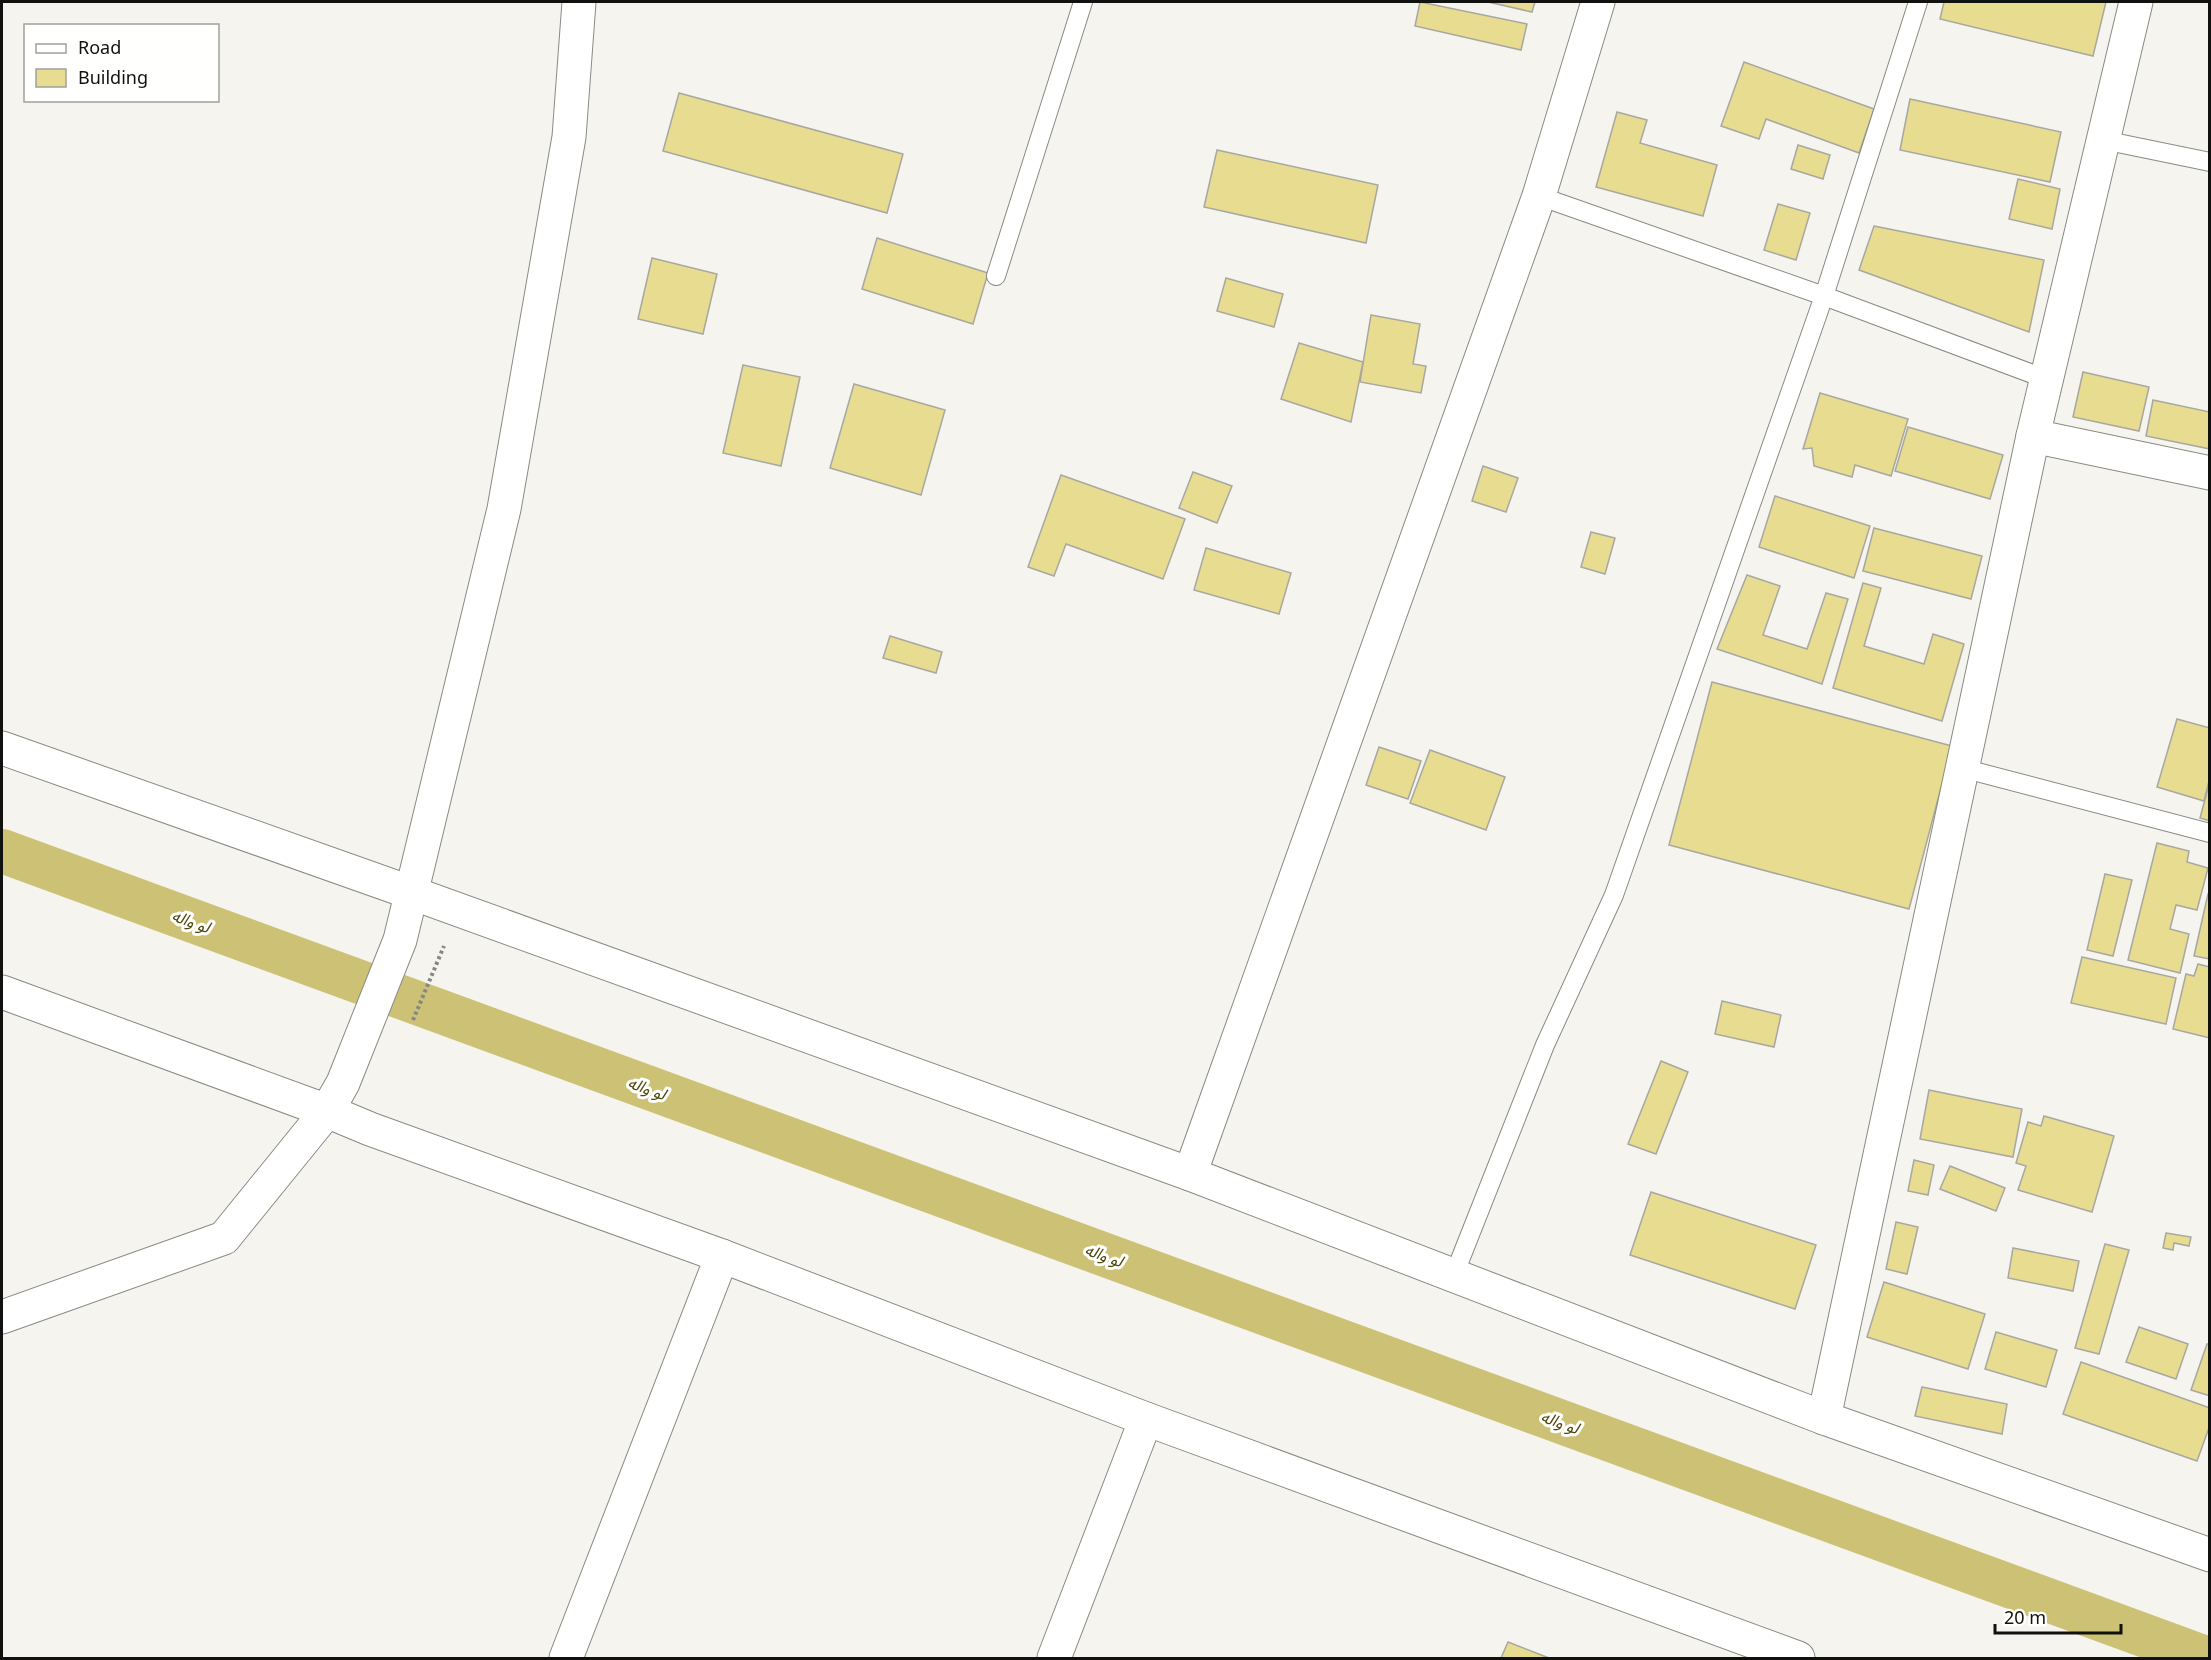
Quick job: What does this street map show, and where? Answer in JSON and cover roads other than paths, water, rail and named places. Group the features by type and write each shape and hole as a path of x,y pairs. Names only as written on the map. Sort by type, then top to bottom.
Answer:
{"street":[{"path":"2,1317 224,1239 327,1112 343,1083 400,940 504,509 569,137 579,2"},
{"path":"1190,1174 1539,196 1598,2"},
{"path":"1824,1418 2033,436 2136,2"},
{"path":"2033,436 2210,473"},
{"path":"2,748 412,893 1190,1174 1824,1418 2210,1555"},
{"path":"2,992 370,1129 722,1256 1146,1419 1795,1658"},
{"path":"566,1659 722,1256"},
{"path":"1054,1659 1146,1419"}],"lane":[{"path":"996,276 1083,2"},
{"path":"1454,1275 1545,1045 1614,895 1824,296 1918,2"},
{"path":"2103,140 2210,162"},
{"path":"1539,196 1824,296 2046,379"},
{"path":"1962,768 2210,833"}],"waterway":[{"name":"لو واله","path":"2,851 2206,1658"}]}
